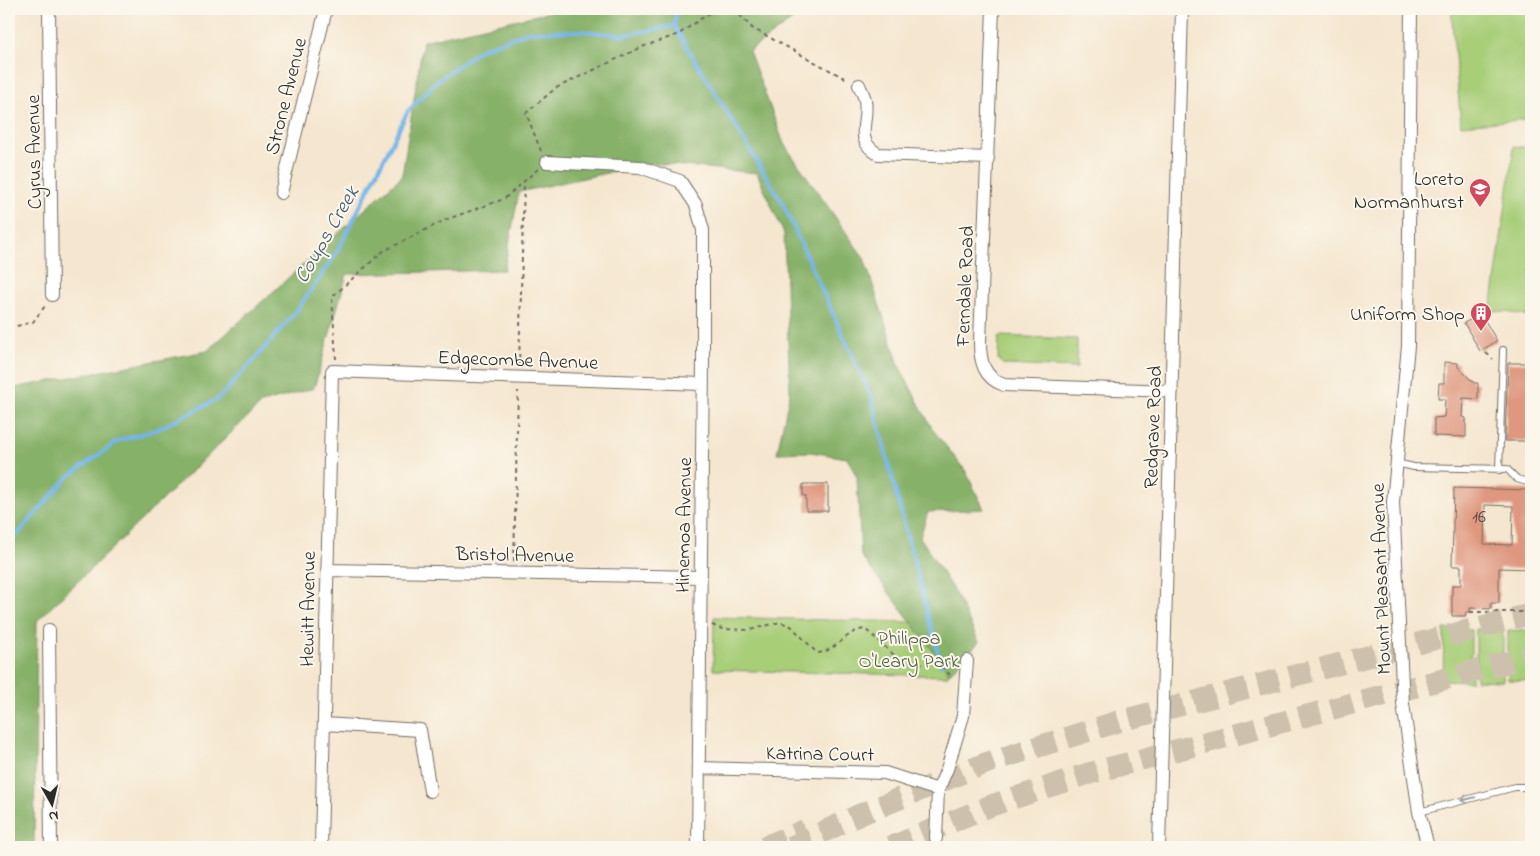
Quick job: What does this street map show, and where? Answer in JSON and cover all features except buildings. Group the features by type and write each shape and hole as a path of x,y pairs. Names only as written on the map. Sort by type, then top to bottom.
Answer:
{"street":[{"name":"Cyrus Avenue","path":"49,9 52,295"},
{"name":"Strone Avenue","path":"280,193 326,9"},
{"name":"Ferndale Road","path":"993,9 980,354 987,374 994,381 1004,385 1172,392"},
{"name":"Redgrave Road","path":"1159,847 1182,9"},
{"name":"Mount Pleasant Avenue","path":"1411,9 1408,112 1408,346 1393,502 1403,694 1419,812 1428,847"},
{"path":"859,86 865,100 865,142 869,148 878,154 988,158"},
{"name":"Hinemoa Avenue","path":"547,162 640,167 680,181 696,205 703,230 698,847"},
{"name":"Edgecombe Avenue","path":"332,371 703,384"},
{"name":"Hewitt Avenue","path":"321,847 332,371"},
{"name":"Bristol Avenue","path":"327,570 701,577"},
{"path":"50,630 51,847"},
{"path":"936,838 938,790 961,725 967,661"},
{"path":"324,724 420,730 430,791"},
{"name":"Katrina Court","path":"699,768 885,773 938,790"}],"lane":[{"path":"1499,470 1503,350"},
{"path":"1396,463 1414,467 1507,469 1517,479 1531,483"},
{"path":"1419,812 1516,787 1531,787"}],"path":[{"path":"332,371 337,369 332,297 382,252 445,220 504,199 547,162 526,113 556,88 642,48 679,34 715,9"},
{"path":"734,9 752,28 859,86"},
{"path":"9,328 33,322 52,295"},
{"path":"1470,612 1531,612"},
{"path":"700,620 722,629 750,630 780,622 791,626 817,653 826,653 855,630 865,628 903,663 941,665 949,674 966,675"}],"green space":[{"path":"563,9 808,9 749,51 784,144 864,258 900,368 933,430 965,470 984,509 928,512 920,537 955,593 979,642 950,673 861,556 857,477 847,458 811,452 777,453 790,392 784,234 757,173 653,163 519,192 504,270 347,274 314,388 262,403 37,621 34,847 9,847 9,389 207,351 402,176 423,41"},
{"path":"1451,9 1531,9 1531,119 1461,125"},
{"path":"1514,146 1531,148 1531,316 1491,310"},
{"path":"999,336 1077,339 1077,368 1004,365 998,360"},
{"name":"Philippa O'Leary Park","path":"714,617 951,623 948,676 713,670"},
{"path":"1444,629 1471,630 1471,681 1443,680"},
{"path":"1476,629 1503,630 1503,681 1476,680"},
{"path":"1508,630 1531,631 1531,681 1508,680"}],"waterway":[{"name":"Coups Creek","path":"9,544 67,478 118,441 158,429 218,399 255,359 298,309 337,252 408,111 437,81 481,49 528,32 580,31 624,35 674,26 677,9"},
{"path":"674,26 782,202 871,397 941,665"}],"tunnel":[{"path":"791,847 859,815 989,762 1120,721 1531,614"},
{"path":"891,847 990,806 1087,774 1531,656"},
{"path":"764,847 805,830"}],"place":[{"name":"Loreto Normanhurst","path":"1480,208"},
{"name":"Uniform Shop","path":"1481,332"}]}
